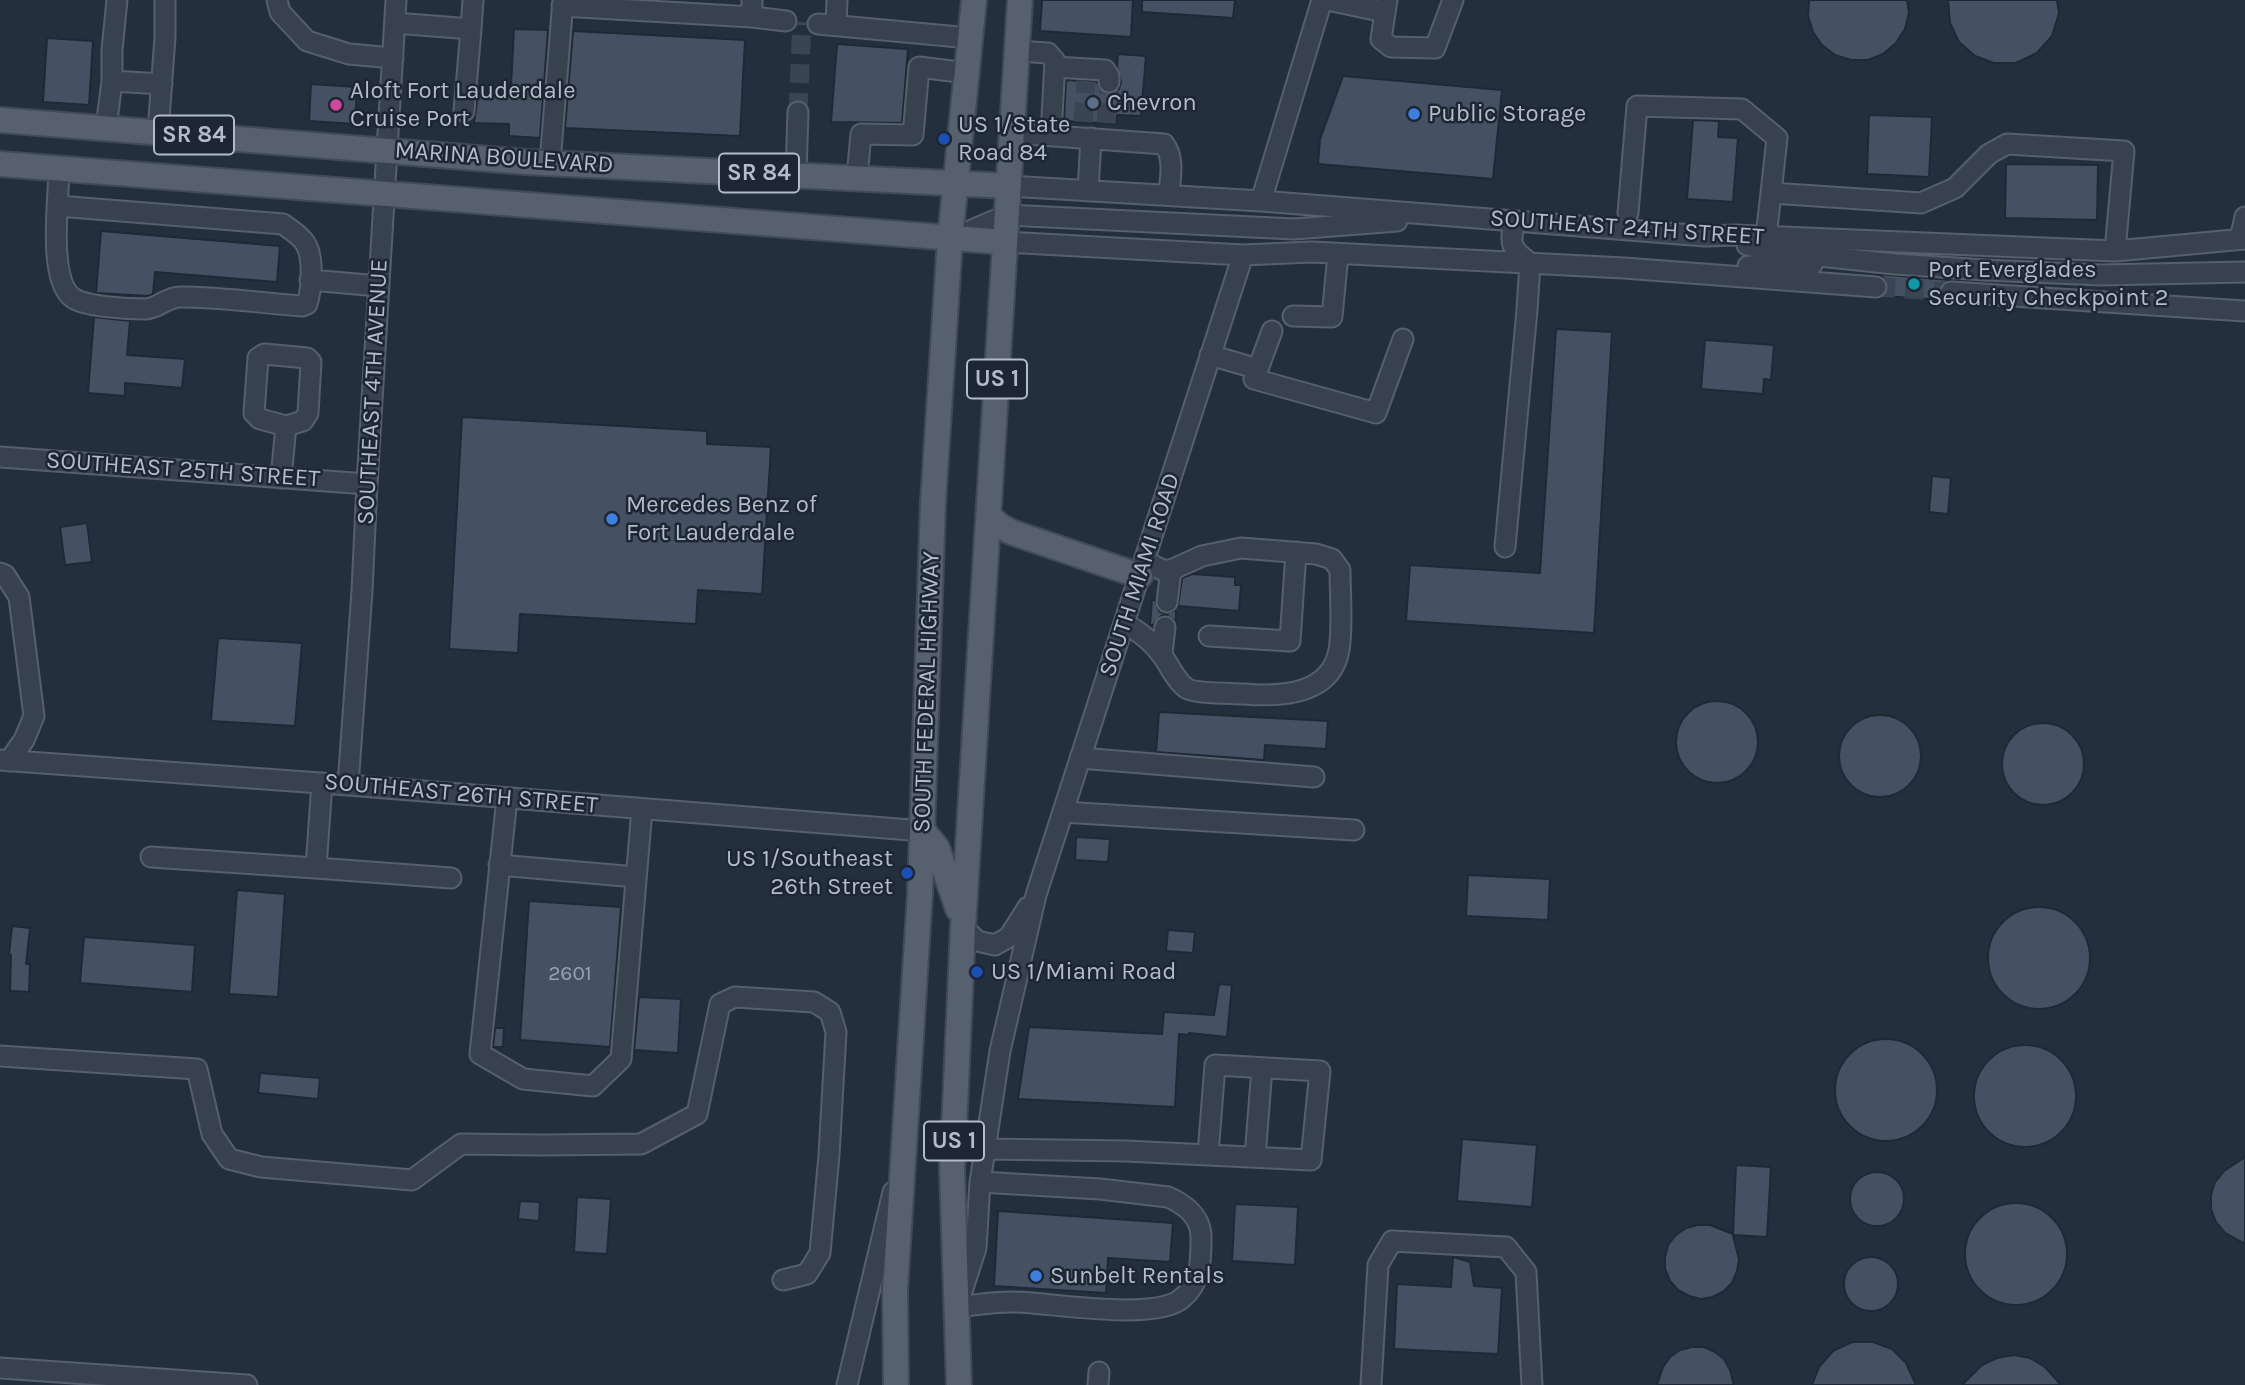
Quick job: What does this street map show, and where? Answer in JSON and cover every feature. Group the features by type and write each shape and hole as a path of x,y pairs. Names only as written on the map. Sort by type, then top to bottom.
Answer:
{"main road":[{"name":"SOUTH FEDERAL HIGHWAY","path":"896,1385 895,1289 923,831 933,503 950,239 974,0"},
{"name":"SOUTH FEDERAL HIGHWAY","path":"959,1385 952,1169 963,927 1020,0"},
{"name":"MARINA BOULEVARD","path":"0,120 550,163 1009,186"},
{"name":"MARINA BOULEVARD","path":"0,164 1005,242"},
{"path":"989,516 1012,532 1142,569"},
{"path":"923,831 937,848 946,868 963,927"}],"street":[{"path":"106,128 117,0"},
{"path":"158,132 165,0"},
{"path":"277,0 280,12 307,41 349,54 393,58"},
{"name":"SOUTHEAST 4TH AVENUE","path":"348,785 362,591 396,0"},
{"path":"464,111 473,0"},
{"path":"837,0 827,25 970,38"},
{"path":"1261,201 1322,0"},
{"path":"1328,0 1386,6 1381,40 1391,47 1435,48 1453,0"},
{"path":"550,163 563,3 752,9 786,21"},
{"path":"395,23 471,29"},
{"path":"1017,51 1048,53 1055,61 1051,135"},
{"path":"857,177 861,134 913,135 919,67 967,73"},
{"path":"1055,67 1086,75 1105,71 1109,82"},
{"path":"112,81 162,84"},
{"path":"1628,213 1636,109 1640,106 1746,110 1777,138 1766,237"},
{"path":"796,174 799,112"},
{"path":"1012,133 1051,135 1093,132 1164,144 1170,152 1171,160 1169,195"},
{"path":"1088,191 1093,132"},
{"path":"1771,194 1921,203 1955,188 1989,155 2007,145 2124,151 2115,251"},
{"path":"58,206 284,224 307,245 309,299 307,304 302,306 177,297 167,299 150,309 86,303 72,297 64,289 58,265 58,206 60,169"},
{"name":"SOUTHEAST 24TH STREET","path":"1009,186 1261,201 1705,236 2115,251 2243,239"},
{"path":"950,239 1007,215 1294,229 1458,216"},
{"path":"2243,239 2245,217"},
{"path":"1504,547 1530,263 1514,251 1511,242 1514,221"},
{"path":"1705,236 1772,251 1895,264 2101,275 2245,272"},
{"name":"SOUTHEAST 24TH STREET","path":"1005,242 1242,255 1312,252 1530,263 1876,287"},
{"path":"1965,245 1965,268 1957,293 2245,311"},
{"path":"1293,316 1332,317 1338,254"},
{"name":"SOUTH MIAMI ROAD","path":"957,1307 976,1248 980,1182 1000,1051 1036,895 1242,255"},
{"path":"1624,268 1895,264"},
{"path":"310,281 379,286"},
{"path":"1272,331 1254,379 1376,413 1403,339"},
{"path":"1210,355 1258,369"},
{"path":"281,478 286,426"},
{"name":"SOUTHEAST 25TH STREET","path":"0,457 367,484"},
{"path":"1125,623 1162,654 1177,680 1189,690 1267,696 1295,693 1314,686 1332,671 1339,649 1340,570 1332,559 1316,554 1241,548 1202,556 1171,570 1142,569"},
{"path":"1209,636 1290,641 1296,552"},
{"path":"1167,602 1171,570"},
{"path":"0,573 5,575 19,597 34,716 24,740 5,760"},
{"path":"1162,654 1165,627"},
{"path":"1080,758 1314,777"},
{"name":"SOUTHEAST 26TH STREET","path":"5,760 923,831"},
{"path":"316,868 322,783"},
{"path":"507,798 480,1054 523,1079 593,1086 621,1059 642,808"},
{"path":"1063,812 1354,830"},
{"path":"152,857 451,878"},
{"path":"499,865 636,877"},
{"name":"SOUTH MIAMI ROAD","path":"963,927 977,941 995,945 1009,937 1036,895"},
{"path":"0,1056 197,1069 212,1134 229,1159 261,1167 412,1180 461,1143 641,1143 696,1114 720,1004 735,997 814,1002 830,1013 836,1032 820,1253 807,1274 783,1280"},
{"path":"985,1149 1208,1154 1311,1160 1320,1071 1215,1065 1208,1154"},
{"path":"1255,1157 1262,1068"},
{"path":"847,1385 904,1147"},
{"path":"957,1307 1013,1301 1144,1310 1180,1301 1196,1283 1201,1266 1200,1227 1186,1207 1168,1197 1100,1189 980,1182"},
{"path":"1371,1385 1378,1265 1392,1241 1506,1247 1526,1272 1532,1385"},
{"path":"0,1368 247,1385"}],"building":[{"path":"1042,0 1133,0 1131,37 1040,31"},
{"path":"1142,0 1235,0 1233,18 1142,12"},
{"path":"1809,0 1907,0 1909,13 1905,29 1896,43 1883,54 1868,60 1851,60 1835,55 1822,45 1813,32 1808,16"},
{"path":"1948,0 2057,0 2059,13 2052,36 2037,53 2016,63 1994,63 1975,56 1959,42 1950,23"},
{"path":"514,29 548,30 540,138 509,136 509,124 474,123 478,94 500,95 501,85 511,85"},
{"path":"573,31 745,40 740,136 565,128"},
{"path":"47,38 93,41 89,105 43,102"},
{"path":"837,44 908,49 902,123 831,122"},
{"path":"1118,54 1146,56 1141,116 1117,115 1116,124 1064,121 1066,80 1097,82 1102,92 1114,93 1121,82 1117,66"},
{"name":"Public Storage","path":"1343,76 1502,90 1493,179 1318,164 1320,139"},
{"path":"311,84 357,87 355,124 309,121"},
{"path":"1869,115 1932,117 1929,177 1867,174"},
{"path":"1693,120 1719,121 1718,137 1738,138 1733,202 1687,199"},
{"path":"2006,164 2098,165 2097,220 2005,218"},
{"path":"101,231 280,246 277,282 155,272 153,294 148,296 96,293"},
{"path":"1877,275 1950,280 1941,286 1939,292 1942,300 1883,296 1888,289 1887,282"},
{"path":"94,317 130,321 127,355 185,359 182,388 125,383 125,396 88,393"},
{"path":"1556,329 1612,332 1594,633 1406,621 1410,565 1540,573"},
{"path":"1705,340 1774,345 1771,380 1764,379 1763,394 1701,389"},
{"name":"Mercedes Benz of Fort Lauderdale","path":"462,417 707,431 707,444 771,447 762,594 698,590 696,624 520,614 518,653 449,649"},
{"path":"1932,476 1951,478 1948,514 1929,512"},
{"path":"87,523 92,562 65,565 60,527"},
{"path":"1192,574 1235,577 1235,585 1241,585 1239,611 1178,606 1182,578"},
{"path":"1152,600 1155,600 1159,611 1165,614 1176,610 1176,621 1167,615 1161,616 1150,625"},
{"path":"218,638 302,643 295,726 211,721"},
{"path":"1717,701 1733,704 1746,713 1755,726 1758,742 1755,758 1746,771 1733,780 1717,783 1701,780 1688,771 1679,758 1676,742 1679,726 1688,713 1701,704"},
{"path":"1159,712 1328,721 1326,749 1265,745 1264,760 1156,752"},
{"path":"1880,715 1896,718 1909,727 1918,740 1921,756 1918,772 1909,785 1896,794 1880,797 1864,794 1851,785 1842,772 1839,756 1842,740 1851,727 1864,718"},
{"path":"2043,723 2059,726 2072,735 2081,748 2084,764 2081,780 2072,793 2059,802 2043,805 2027,802 2014,793 2005,780 2002,764 2005,748 2014,735 2027,726"},
{"path":"1076,837 1110,839 1108,862 1075,860"},
{"path":"1468,875 1550,879 1548,920 1466,916"},
{"path":"237,890 285,894 278,997 229,994"},
{"path":"529,901 621,907 610,1047 520,1040"},
{"path":"2039,907 2059,911 2075,922 2086,938 2090,958 2086,978 2075,994 2059,1005 2039,1009 2019,1005 2003,994 1992,978 1988,958 1992,938 2003,922 2019,911"},
{"path":"12,926 30,928 26,964 30,964 29,992 10,991 9,955"},
{"path":"1168,930 1195,932 1193,953 1166,951"},
{"path":"84,937 195,945 192,992 80,983"},
{"path":"1219,984 1232,985 1227,1037 1179,1034 1175,1107 1018,1099 1029,1027 1162,1034 1164,1012 1214,1015"},
{"path":"639,997 681,999 678,1053 634,1050"},
{"path":"495,1028 504,1028 503,1047 493,1047"},
{"path":"1886,1039 1906,1043 1922,1054 1933,1070 1937,1090 1933,1110 1922,1126 1906,1137 1886,1141 1866,1137 1850,1126 1839,1110 1835,1090 1839,1070 1850,1054 1866,1043"},
{"path":"2025,1045 2045,1049 2061,1060 2072,1076 2076,1096 2072,1116 2061,1132 2045,1143 2025,1147 2005,1143 1989,1132 1978,1116 1974,1096 1978,1076 1989,1060 2005,1049"},
{"path":"260,1073 320,1078 318,1099 258,1093"},
{"path":"1462,1139 1537,1145 1532,1207 1457,1201"},
{"path":"2245,1157 2245,1244 2225,1233 2216,1222 2211,1209 2211,1195 2215,1182 2224,1171"},
{"path":"1736,1165 1771,1167 1767,1237 1733,1235 1739,1260 1732,1283 1713,1297 1701,1299 1689,1296 1678,1290 1670,1281 1665,1269 1668,1245 1686,1228 1698,1225 1710,1225 1733,1234"},
{"path":"1877,1172 1896,1180 1904,1199 1896,1218 1877,1226 1858,1218 1850,1199 1858,1180"},
{"path":"577,1197 611,1199 607,1254 574,1252"},
{"path":"520,1201 540,1202 539,1221 518,1219"},
{"path":"2016,1203 2036,1207 2052,1218 2063,1234 2067,1254 2063,1274 2052,1290 2036,1301 2016,1305 1996,1301 1980,1290 1969,1274 1965,1254 1969,1234 1980,1218 1996,1207"},
{"path":"1235,1204 1298,1207 1295,1265 1232,1261"},
{"path":"998,1211 1173,1223 1170,1262 1108,1258 1106,1293 994,1286"},
{"path":"1453,1257 1470,1262 1474,1286 1502,1288 1498,1354 1394,1349 1397,1284 1451,1287"},
{"path":"1871,1257 1890,1265 1898,1284 1890,1303 1871,1311 1852,1303 1844,1284 1852,1265"},
{"path":"1852,1342 1873,1342 1892,1349 1906,1363 1916,1385 1812,1385 1819,1367 1833,1351"},
{"path":"1704,1347 1724,1359 1734,1385 1657,1385 1663,1367 1670,1357 1680,1350"},
{"path":"2014,1355 2030,1358 2045,1367 2061,1385 1962,1385 1982,1365 1997,1358"}],"tunnel":[{"path":"798,112 802,22"},
{"path":"1083,122 1086,81"},
{"path":"1106,123 1109,82"},
{"path":"1876,287 1951,292"}],"place":[{"name":"Chevron","path":"1093,103"},
{"name":"Aloft Fort Lauderdale Cruise Port","path":"336,105"},
{"name":"Public Storage","path":"1414,114"},
{"name":"US 1/State Road 84","path":"944,139"},
{"name":"Port Everglades Security Checkpoint 2","path":"1914,284"},
{"name":"Mercedes Benz of Fort Lauderdale","path":"612,519"},
{"name":"US 1/Southeast 26th Street","path":"907,873"},
{"name":"US 1/Miami Road","path":"977,972"},
{"name":"Sunbelt Rentals","path":"1036,1276"}]}
